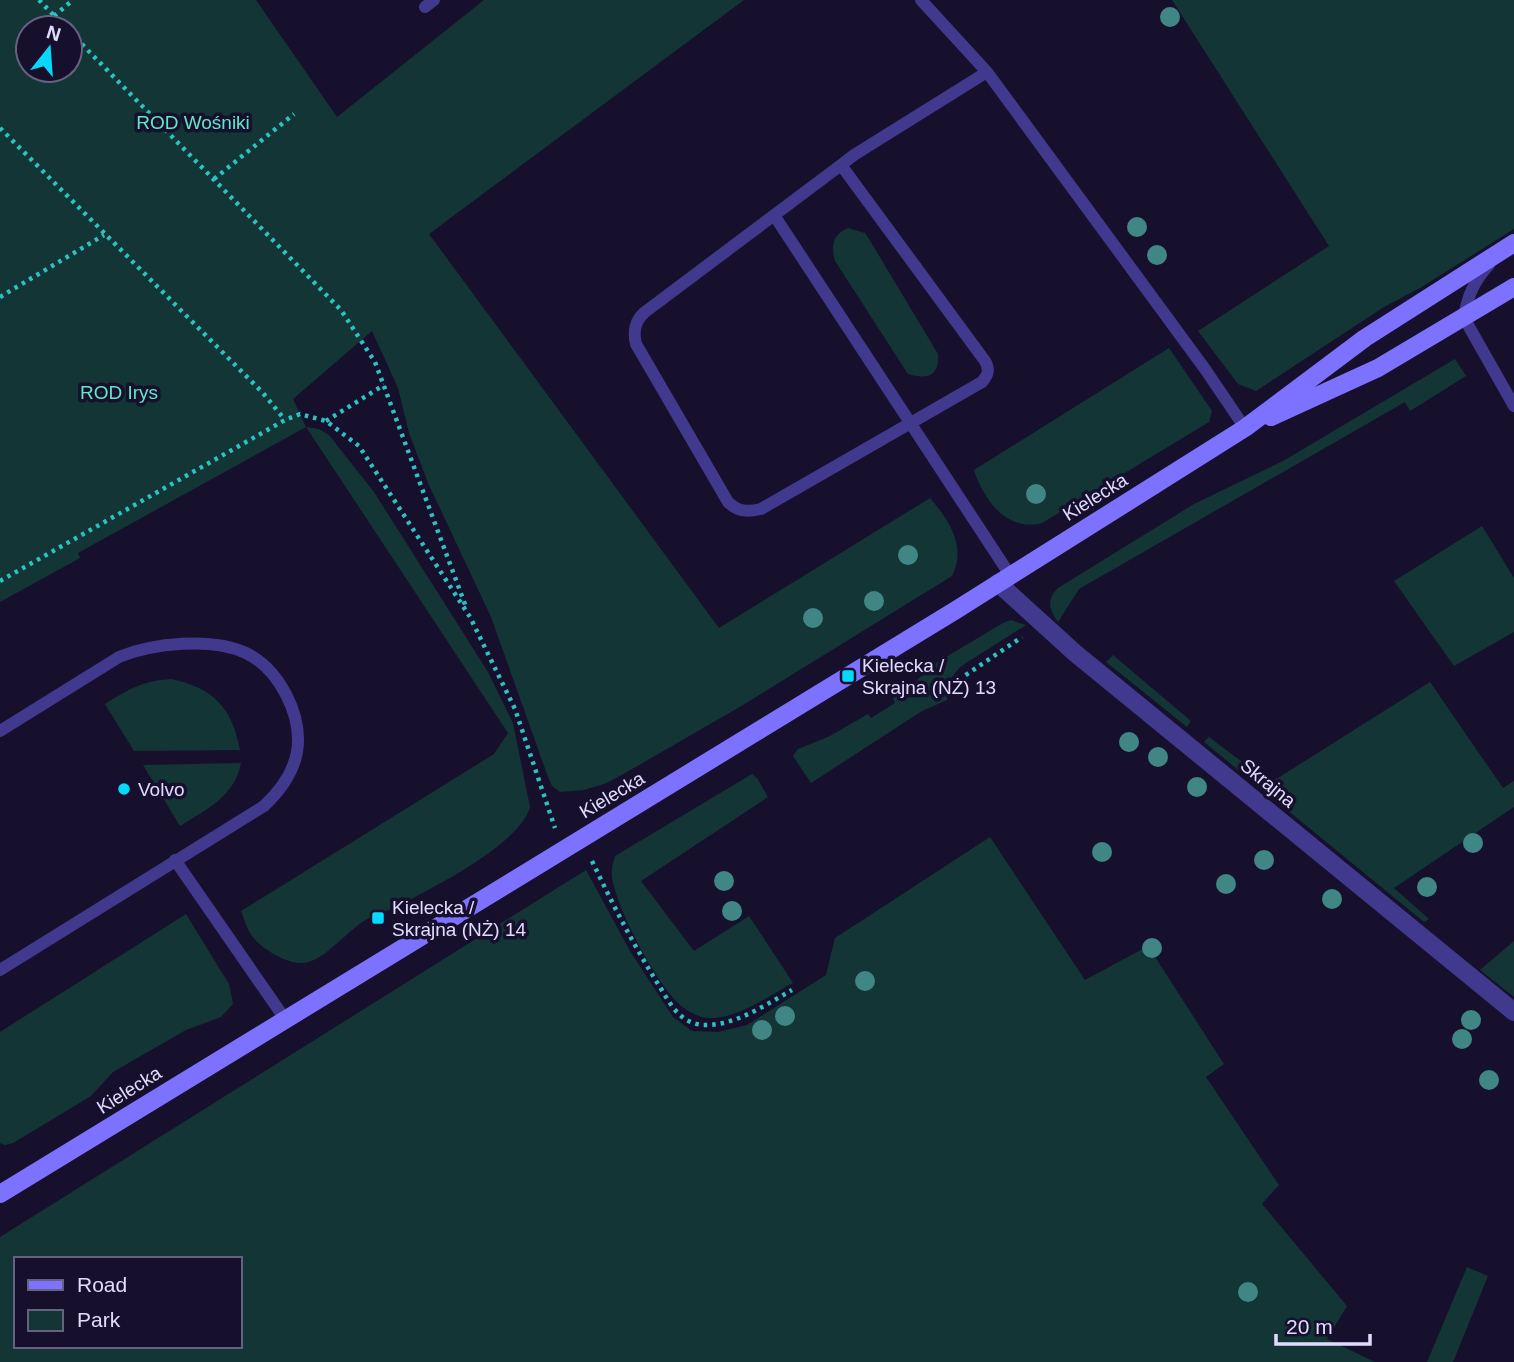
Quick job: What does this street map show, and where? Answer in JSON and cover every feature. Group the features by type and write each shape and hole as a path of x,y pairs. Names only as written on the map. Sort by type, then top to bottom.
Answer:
{"main road":[{"name":"Kielecka","path":"0,1194 1004,579 1245,428 1365,338 1513,244"},
{"name":"Kielecka","path":"1245,428 1378,368 1514,287"}],"street":[{"name":"Skrajna","path":"1004,579 1042,623 1075,653 1514,1012"}],"lane":[{"path":"921,0 935,12 986,72 1205,369 1245,428"},
{"path":"841,164 988,367 987,377 761,509 735,509 728,502 636,344 634,336 639,317 841,164 986,72"},
{"path":"774,215 910,423 1004,579"},
{"path":"1513,244 1478,277 1471,289 1464,318 1514,406"},
{"path":"1493,300 1514,295"},
{"path":"0,731 133,651 159,646 217,645 244,652 263,663 287,694 296,723 298,751 292,770 280,791 264,806 0,970"},
{"path":"175,860 285,1019"}],"path":[{"path":"39,0 52,14"},
{"path":"56,14 74,0"},
{"path":"84,46 341,310 376,362 470,617 515,709 563,849"},
{"path":"214,179 294,114"},
{"path":"0,128 263,393 285,420"},
{"path":"0,298 104,235"},
{"path":"326,421 384,385"},
{"path":"0,581 300,414 326,421 359,446 470,617"},
{"path":"955,696 957,681 1042,623"},
{"path":"582,838 618,917 677,1013 690,1023 702,1025 731,1021 792,990"}],"green space":[{"path":"0,0 256,0 337,117 484,0 744,0 429,234 719,628 930,498 944,515 954,534 958,555 952,576 743,705 607,783 584,790 560,792 552,786 548,777 491,617 428,483 409,433 398,388 372,331 293,399 306,427 78,553 80,558 0,602"},
{"path":"1172,0 1514,0 1514,229 1420,288 1384,307 1256,391 1238,384 1198,331 1329,246"},
{"path":"848,228 865,233 938,354 937,367 931,374 921,377 908,374 835,261 834,242 839,234"},
{"path":"1169,348 1212,411 1209,422 1042,523 1018,523 998,511 984,492 974,470"},
{"path":"1455,359 1466,376 1410,411 1405,402 1079,589 1058,622 1050,601 1058,588 1194,504 1283,461"},
{"path":"306,427 319,429 329,435 374,492 488,672 513,723 530,807 509,837 491,851 428,890 367,919 318,958 297,963 268,951 256,941 241,911 494,754 508,733"},
{"path":"1482,526 1514,578 1514,632 1454,666 1394,581"},
{"path":"1011,620 1026,625 960,667 949,681 947,700 922,711 811,783 793,756 798,749 828,737 868,714 871,718 895,703 893,698 936,663"},
{"path":"1113,655 1191,721 1187,727 1106,662"},
{"path":"171,679 198,688 218,702 232,722 240,750 134,751 105,704 136,687"},
{"path":"1430,682 1503,788 1514,781 1514,807 1394,888 1429,919 1424,922 1204,742 1209,737 1270,783"},
{"path":"241,763 233,785 226,793 209,808 180,826 143,765"},
{"path":"752,774 768,797 641,881 694,951 749,916 793,983 742,1011 706,1018 684,1008 651,967 621,908 612,877 612,866 615,856"},
{"path":"990,837 1085,980 1148,946 1224,1064 1206,1077 1279,1185 1262,1204 1347,1306 1327,1339 1375,1362 0,1362 0,1237 586,870 630,951 673,1017 692,1031 718,1032 747,1025 826,975 835,938"},
{"path":"186,914 229,984 233,1004 221,1017 186,1030 113,1072 91,1096 13,1143 0,1143 0,1032"},
{"path":"1514,941 1514,997 1480,970"},
{"path":"1467,1267 1488,1276 1453,1362 1427,1362"}],"place":[{"name":"Kielecka / Skrajna (NŻ) 13","path":"848,676"},
{"name":"Volvo","path":"124,789"},
{"name":"Kielecka / Skrajna (NŻ) 14","path":"378,918"}],"park label":[{"name":"ROD Wośniki","path":"193,122"},
{"name":"ROD Irys","path":"119,392"}]}
